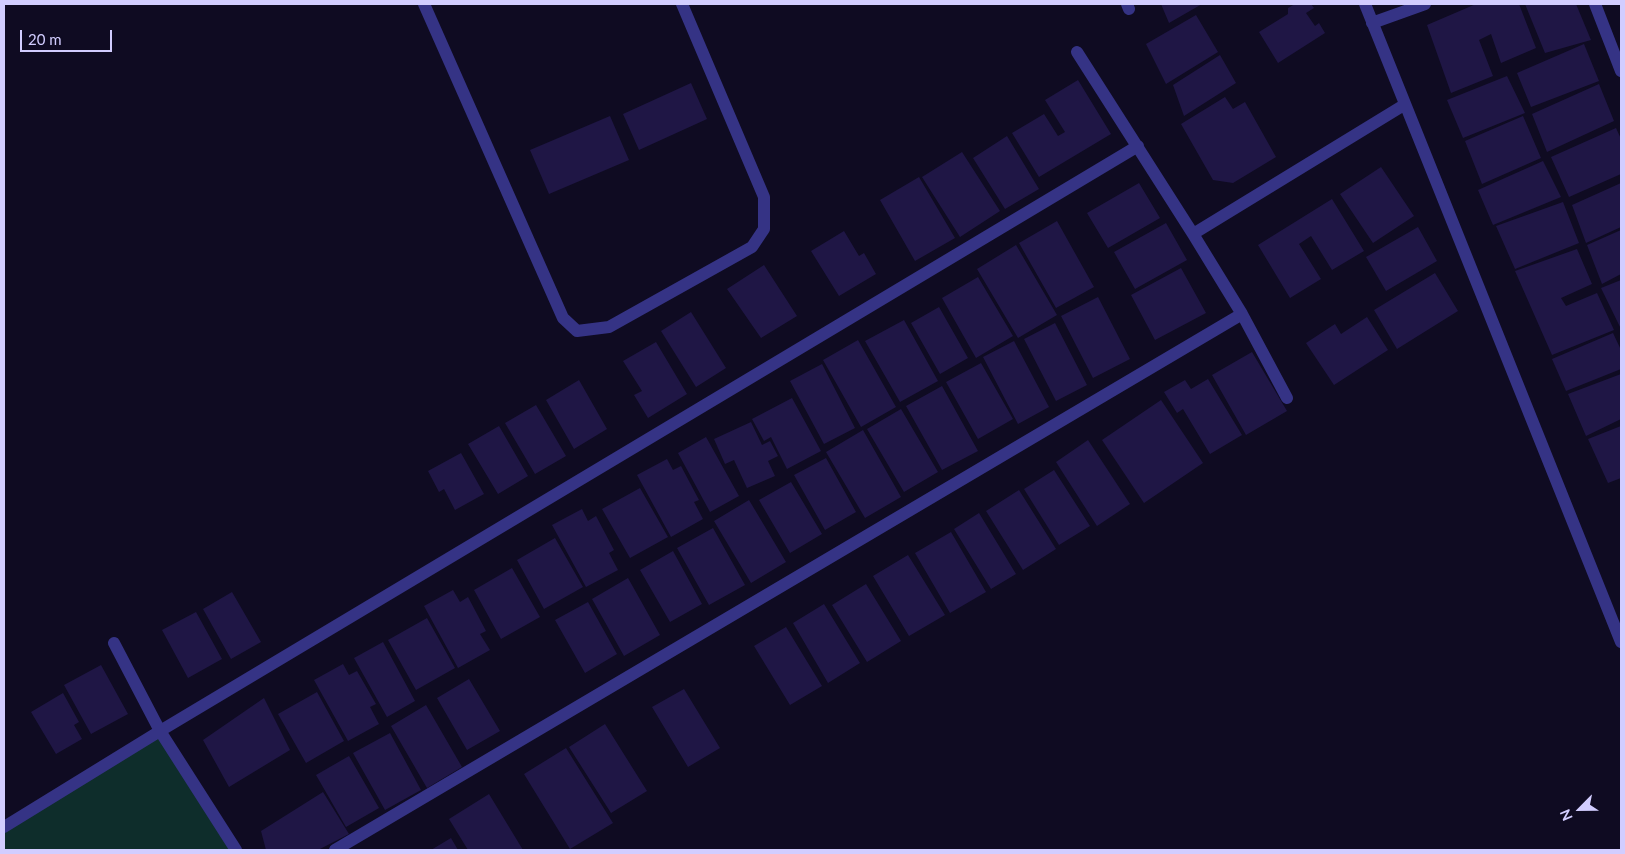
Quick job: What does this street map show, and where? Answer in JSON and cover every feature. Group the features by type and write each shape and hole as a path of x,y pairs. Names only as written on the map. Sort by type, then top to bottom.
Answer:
{"street":[{"path":"424,4 563,318 577,331 609,326 752,246 764,229 764,197 682,4"},
{"path":"1365,4 1621,642"},
{"path":"1372,23 1425,4"},
{"path":"1595,4 1621,71"},
{"path":"1077,52 1138,146 1242,314 1287,398"},
{"path":"1193,234 1404,105"},
{"path":"4,827 160,731 1138,146"},
{"path":"335,850 1242,314"},
{"path":"114,643 160,731 236,850"}],"green space":[{"path":"160,731 236,850 4,850 4,827"}],"building":[{"path":"1161,4 1202,4 1169,23"},
{"path":"1295,4 1311,4 1314,8 1306,13 1315,26 1319,23 1325,33 1278,63 1259,32 1288,14 1288,8"},
{"path":"1476,4 1519,4 1536,48 1501,63 1491,34 1479,40 1493,76 1451,93 1427,25"},
{"path":"1525,4 1576,4 1591,40 1545,53"},
{"path":"1196,15 1218,52 1166,84 1146,44"},
{"path":"1584,44 1599,81 1531,107 1517,73"},
{"path":"1220,55 1236,83 1184,116 1173,85"},
{"path":"1507,76 1525,113 1463,138 1447,100"},
{"path":"1078,80 1111,134 1039,177 1012,133 1044,114 1058,136 1065,132 1045,100"},
{"path":"691,83 707,119 639,150 623,114"},
{"path":"1599,84 1614,121 1547,152 1532,114"},
{"path":"1225,97 1233,109 1245,102 1276,157 1233,183 1213,180 1181,124"},
{"path":"610,116 629,160 549,194 530,150"},
{"path":"1523,116 1541,158 1482,184 1465,141"},
{"path":"1616,128 1621,139 1621,174 1569,197 1551,157"},
{"path":"1007,136 1039,189 1005,209 973,158"},
{"path":"962,152 1000,211 960,237 922,177"},
{"path":"1543,161 1561,197 1493,225 1478,190"},
{"path":"1381,167 1414,216 1373,243 1340,194"},
{"path":"919,177 955,238 915,261 880,200"},
{"path":"1139,183 1160,218 1108,248 1087,213"},
{"path":"1621,183 1621,227 1586,243 1572,205"},
{"path":"1332,199 1364,251 1332,270 1311,236 1299,244 1321,279 1290,298 1258,245"},
{"path":"1563,202 1579,243 1515,269 1496,226"},
{"path":"1057,221 1094,287 1056,308 1019,243"},
{"path":"1166,223 1187,260 1135,289 1114,252"},
{"path":"1418,227 1437,261 1386,291 1366,257"},
{"path":"1621,230 1621,274 1602,284 1587,245"},
{"path":"844,231 859,256 864,253 876,274 839,296 811,251"},
{"path":"1016,245 1057,315 1018,338 977,269"},
{"path":"1577,249 1592,284 1561,298 1566,306 1597,293 1614,330 1552,355 1515,271"},
{"path":"764,265 797,316 761,338 727,289"},
{"path":"1181,268 1206,313 1155,340 1131,295"},
{"path":"1435,273 1458,311 1397,349 1374,310"},
{"path":"978,277 1013,336 976,358 942,298"},
{"path":"1621,280 1621,329 1601,288"},
{"path":"1098,297 1130,359 1093,378 1061,316"},
{"path":"939,307 968,358 940,374 911,323"},
{"path":"691,312 726,368 696,387 661,331"},
{"path":"1367,317 1388,350 1334,385 1306,343 1335,324 1341,334"},
{"path":"904,320 938,381 900,402 865,341"},
{"path":"1055,323 1087,385 1056,401 1024,339"},
{"path":"1613,333 1621,350 1621,369 1566,391 1552,359"},
{"path":"858,340 896,407 861,427 823,360"},
{"path":"1014,341 1049,407 1018,424 983,357"},
{"path":"656,342 687,394 648,418 634,395 642,391 623,361"},
{"path":"1252,352 1287,411 1246,435 1212,375"},
{"path":"981,363 1013,419 978,439 946,382"},
{"path":"822,364 855,428 824,444 790,381"},
{"path":"1621,374 1621,419 1586,436 1568,394"},
{"path":"1208,379 1242,435 1210,454 1183,409 1177,413 1164,392 1185,380 1191,389"},
{"path":"579,380 607,429 574,449 546,400"},
{"path":"942,386 978,451 942,470 906,406"},
{"path":"792,398 821,451 787,469 771,437 764,441 752,419"},
{"path":"1161,400 1203,463 1144,503 1102,440"},
{"path":"536,405 566,456 535,474 505,423"},
{"path":"901,409 938,472 904,492 867,429"},
{"path":"751,422 762,445 770,441 778,456 768,461 775,476 747,488 734,460 725,464 714,439"},
{"path":"499,426 528,476 498,494 468,444"},
{"path":"1621,426 1621,478 1608,483 1588,439"},
{"path":"863,430 901,497 865,518 826,452"},
{"path":"706,437 739,496 710,512 678,453"},
{"path":"1088,440 1130,504 1097,526 1056,462"},
{"path":"461,453 484,494 455,510 444,489 439,492 428,471"},
{"path":"826,458 856,512 825,530 794,475"},
{"path":"667,459 673,470 681,466 699,500 694,502 703,519 671,537 637,475"},
{"path":"1054,470 1090,526 1059,545 1024,489"},
{"path":"791,482 822,534 790,553 759,500"},
{"path":"640,488 668,537 630,558 602,509"},
{"path":"1019,490 1056,549 1023,570 986,511"},
{"path":"749,500 786,562 751,583 714,521"},
{"path":"582,509 588,521 596,516 614,550 609,553 618,570 586,587 552,525"},
{"path":"979,513 1016,574 991,589 954,529"},
{"path":"713,528 745,585 709,605 677,548"},
{"path":"951,532 986,592 950,613 915,553"},
{"path":"555,538 583,587 544,609 517,560"},
{"path":"673,551 702,604 670,622 640,570"},
{"path":"908,555 945,615 909,636 873,576"},
{"path":"512,568 540,617 501,639 474,590"},
{"path":"628,578 660,635 624,656 592,599"},
{"path":"866,584 901,641 867,662 832,605"},
{"path":"453,590 460,602 468,597 486,631 480,634 490,650 458,668 424,606"},
{"path":"232,592 261,642 231,659 203,609"},
{"path":"588,602 617,654 585,673 555,620"},
{"path":"824,604 860,663 828,683 793,623"},
{"path":"196,612 222,659 188,678 162,630"},
{"path":"427,618 455,668 416,690 388,640"},
{"path":"786,627 822,686 790,705 754,646"},
{"path":"383,642 415,701 387,717 354,658"},
{"path":"343,664 349,675 357,671 376,704 370,707 379,724 348,741 314,680"},
{"path":"101,665 128,714 91,734 64,685"},
{"path":"469,679 500,731 467,750 437,698"},
{"path":"684,689 720,748 688,767 652,707"},
{"path":"317,692 344,741 306,763 278,714"},
{"path":"63,693 79,722 74,725 82,739 56,754 31,712"},
{"path":"264,698 290,750 229,787 203,740"},
{"path":"426,705 462,767 427,788 391,726"},
{"path":"605,724 647,791 611,813 569,747"},
{"path":"390,733 421,790 385,810 353,753"},
{"path":"566,748 613,823 570,849 524,774"},
{"path":"349,756 379,808 346,827 316,775"},
{"path":"323,792 349,834 318,850 266,850 261,831"},
{"path":"489,794 523,850 468,850 449,819"},
{"path":"451,838 458,850 431,850"}]}
